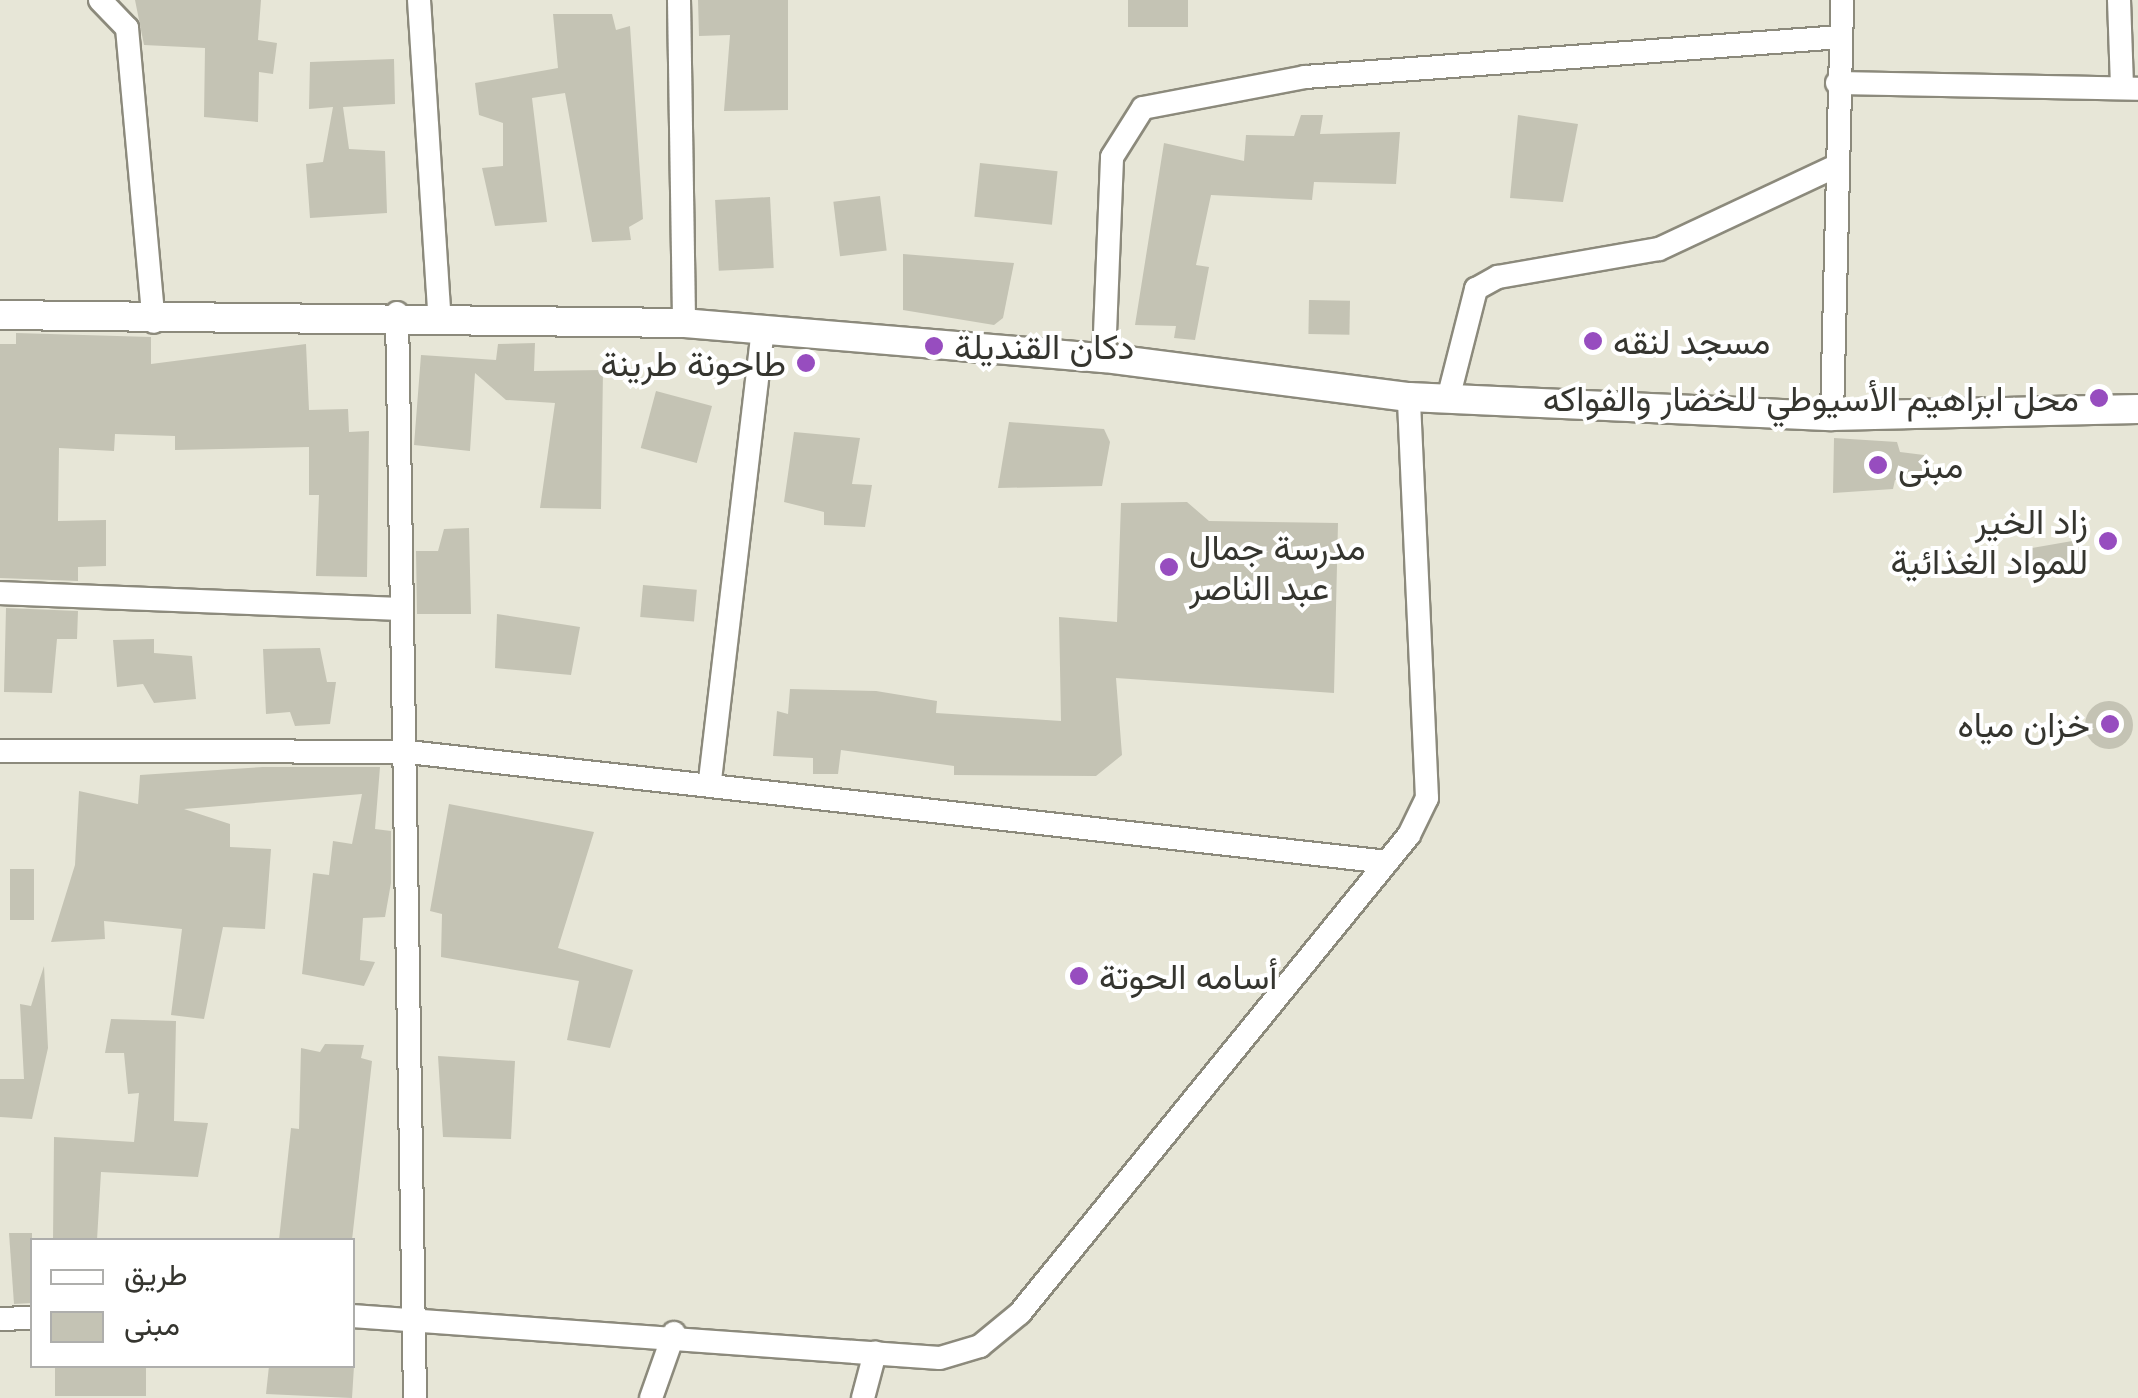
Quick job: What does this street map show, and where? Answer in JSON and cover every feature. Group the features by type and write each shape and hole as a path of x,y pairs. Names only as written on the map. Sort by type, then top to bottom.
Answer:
{"street":[{"path":"100,0 127,28 154,322"},
{"path":"419,0 439,313"},
{"path":"679,0 684,322"},
{"path":"1832,416 1834,166 1842,0"},
{"path":"1837,83 2130,88 2119,0"},
{"path":"1104,358 1112,157 1143,108 1165,98 1305,77 1840,37"},
{"path":"1448,399 1470,308 1487,283 1659,249 1834,166"},
{"path":"0,314 154,322 439,313 684,322 1104,358 1409,397 1832,416 2138,409"},
{"path":"398,314 396,609 408,752 416,1398"},
{"path":"710,780 762,328"},
{"path":"355,1316 417,1316 674,1333 940,1358 980,1346 1020,1312 1386,862 1427,798 1409,397"},
{"path":"0,593 396,609"},
{"path":"0,751 408,752 710,780 1386,862"},
{"path":"0,1319 30,1318"},
{"path":"651,1398 674,1333"},
{"path":"863,1398 875,1353"}],"building":[{"path":"135,0 261,0 258,40 277,43 273,74 259,72 258,122 204,117 205,48 144,45"},
{"path":"698,0 788,0 788,110 724,111 730,35 699,36"},
{"path":"1128,0 1188,0 1188,27 1128,27"},
{"path":"553,14 612,14 616,30 630,26 643,219 629,227 631,240 592,242 565,93 532,98 547,222 495,226 482,168 503,166 503,123 479,115 475,83 558,68"},
{"path":"394,59 395,104 343,107 349,149 385,151 387,213 310,218 306,164 323,162 333,107 309,109 310,62"},
{"path":"1301,115 1323,115 1320,134 1400,132 1396,184 1314,182 1312,200 1211,195 1196,265 1209,267 1195,340 1174,338 1176,326 1135,325 1164,143 1244,161 1246,135 1294,136"},
{"path":"1518,115 1578,124 1563,202 1510,198"},
{"path":"980,163 1058,171 1052,225 974,217"},
{"path":"880,196 887,251 840,256 833,202"},
{"path":"770,197 774,268 719,271 715,200"},
{"path":"903,254 1014,263 1003,318 994,325 903,310"},
{"path":"1309,300 1350,301 1349,335 1308,334"},
{"path":"16,333 151,337 151,364 306,344 309,410 348,409 349,432 369,431 367,577 316,576 319,495 309,495 309,447 175,450 175,436 115,434 114,451 59,448 58,521 106,520 106,566 78,567 78,581 0,578 0,344 16,344"},
{"path":"535,343 534,371 603,370 601,509 540,508 555,403 506,400 475,373 470,451 414,445 421,355 496,360 498,344"},
{"path":"656,391 712,406 697,463 641,448"},
{"path":"1009,422 1104,429 1110,442 1102,486 998,488"},
{"path":"794,432 860,438 852,484 872,485 865,527 824,525 824,512 784,502"},
{"name":"مبنى","path":"1834,438 1897,442 1900,452 1924,455 1924,474 1895,480 1893,489 1833,493"},
{"path":"1187,502 1209,521 1338,523 1334,693 1116,678 1122,755 1096,776 954,775 954,766 841,750 838,774 813,774 813,758 773,756 777,711 788,714 790,689 876,691 937,701 936,713 1061,721 1059,617 1117,622 1121,503"},
{"path":"469,528 471,614 417,614 416,551 438,551 444,529"},
{"name":"مبنى","path":"2078,540 2089,565 2032,569 2026,549"},
{"path":"643,585 697,590 694,622 640,617"},
{"path":"6,608 78,611 77,639 57,639 52,693 4,692"},
{"path":"497,614 580,627 571,675 495,668"},
{"path":"154,639 154,653 192,656 196,699 154,703 143,684 117,687 113,640"},
{"path":"320,648 327,682 336,682 330,724 295,726 290,712 266,714 263,649"},
{"name":"خزان مياه","path":"2109,701 2126,708 2133,725 2126,742 2109,749 2092,742 2085,725 2092,708"},
{"path":"263,767 380,767 375,829 391,831 391,883 385,917 363,918 360,960 375,962 364,986 302,974 313,873 329,875 333,841 352,844 362,794 184,809 230,824 230,847 271,849 265,929 223,927 204,1019 171,1015 182,929 104,921 105,939 51,942 75,865 79,791 138,804 140,775"},
{"path":"449,804 594,832 558,948 633,970 610,1048 567,1040 579,981 441,957 442,914 430,911"},
{"path":"10,869 34,869 34,920 10,920"},
{"path":"44,966 48,1048 32,1119 0,1117 0,1079 24,1079 20,1004 31,1006"},
{"path":"111,1019 176,1021 174,1121 208,1123 198,1177 101,1172 97,1238 53,1238 54,1137 134,1142 139,1093 128,1094 124,1053 105,1053"},
{"path":"325,1044 364,1045 361,1058 372,1061 352,1238 279,1238 291,1128 299,1129 301,1048 320,1052"},
{"path":"438,1056 515,1061 511,1139 443,1137"},
{"path":"9,1233 32,1233 30,1303 14,1304"},
{"path":"55,1368 146,1368 146,1396 55,1396"},
{"path":"269,1368 354,1368 352,1398 266,1394"}],"place":[{"name":"مسجد لنقه","path":"1593,341"},
{"name":"دكان القنديلة","path":"934,346"},
{"name":"طاحونة طرينة","path":"806,363"},
{"name":"محل ابراهيم الأسيوطي للخضار والفواكه","path":"2099,398"},
{"name":"مبنى","path":"1878,465"},
{"name":"زاد الخير للمواد الغذائية","path":"2108,541"},
{"name":"مدرسة جمال عبد الناصر","path":"1169,567"},
{"name":"خزان مياه","path":"2110,724"},
{"name":"أسامه الحوتة","path":"1079,976"}]}
